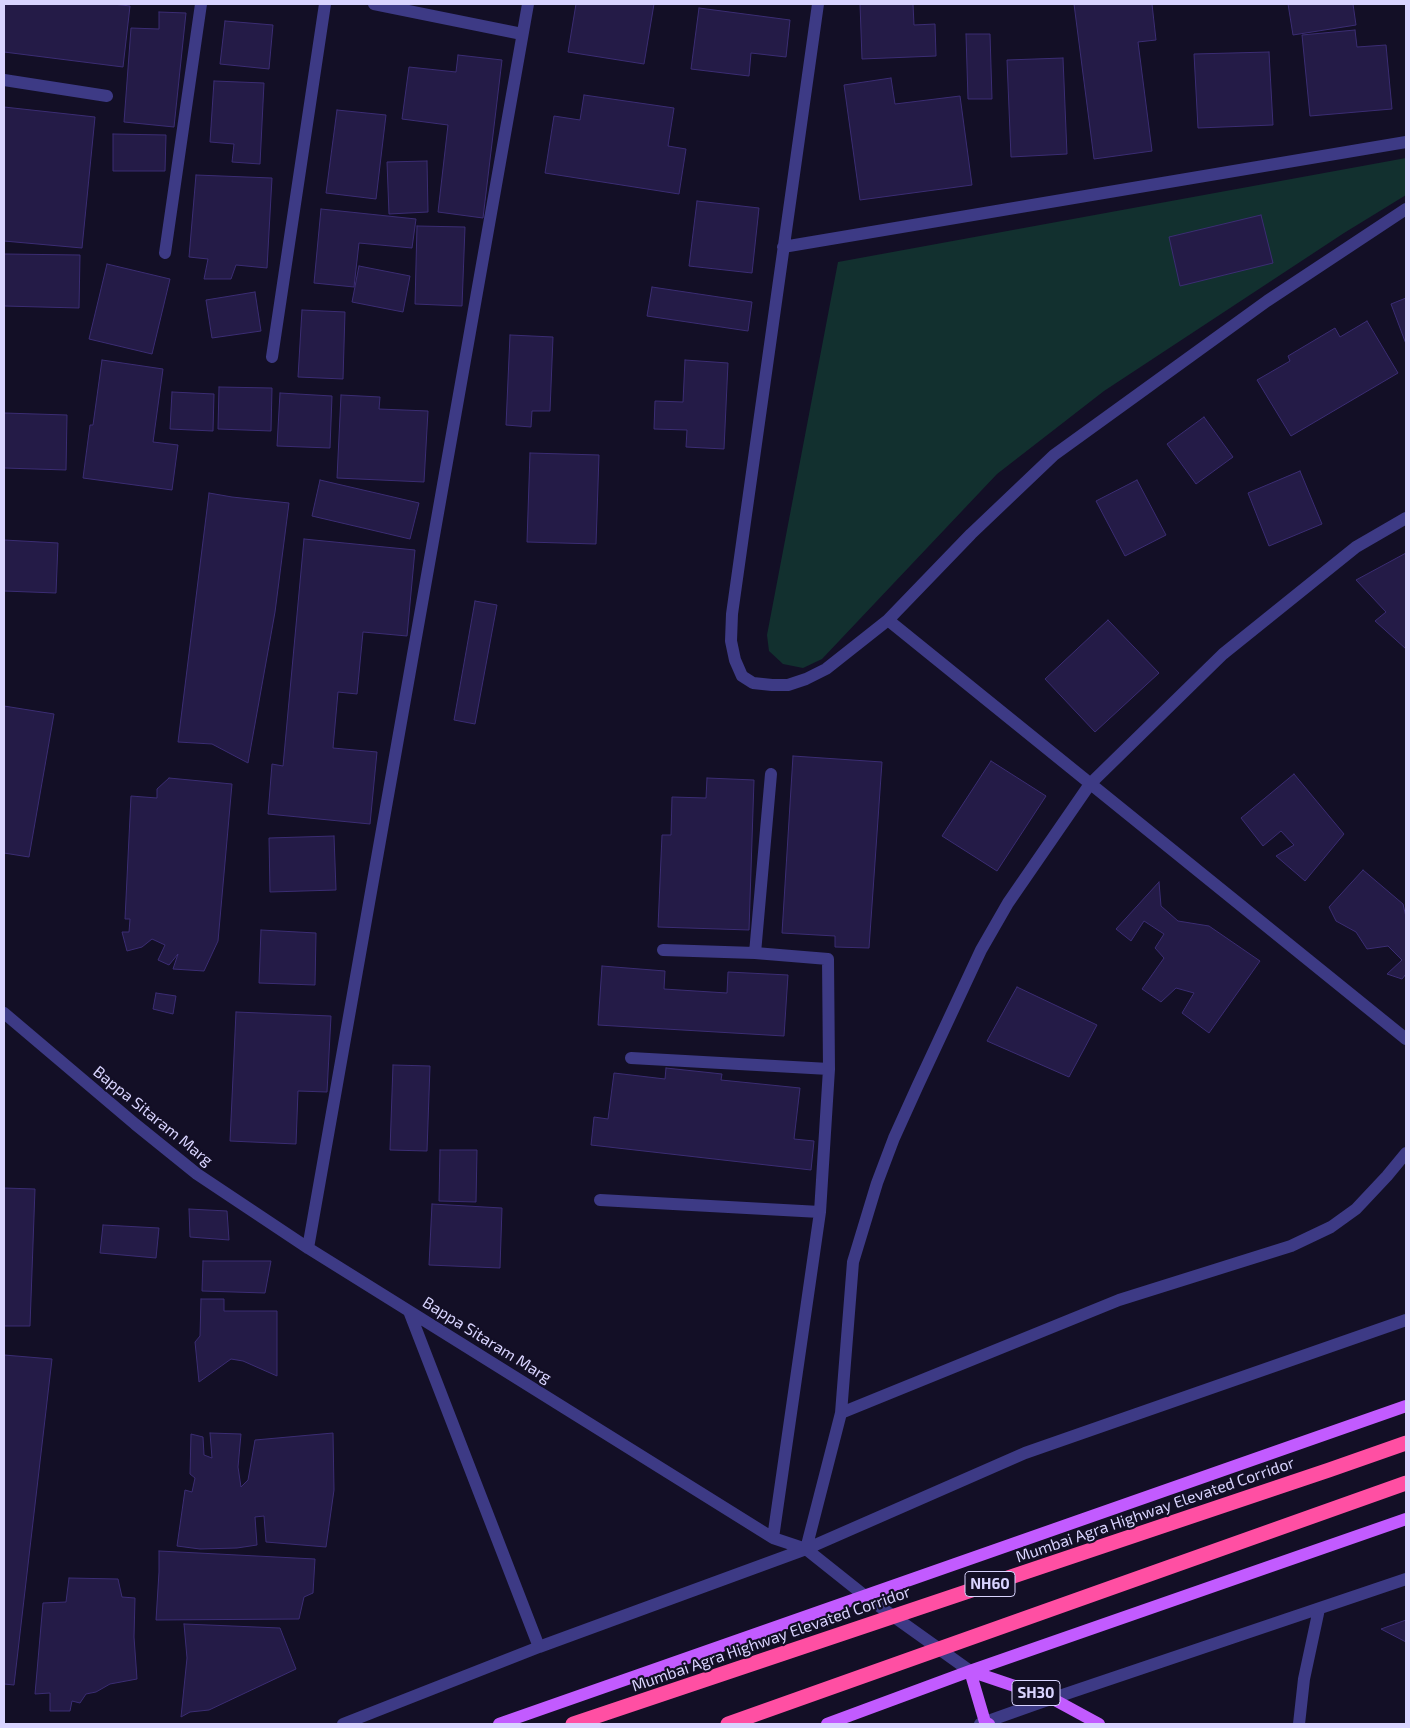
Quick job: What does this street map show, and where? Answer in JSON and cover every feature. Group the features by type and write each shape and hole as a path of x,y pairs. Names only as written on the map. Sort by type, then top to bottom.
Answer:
{"highway":[{"name":"Mumbai Agra Highway Elevated Corridor","path":"573,1724 1406,1443"},
{"name":"NH60","path":"728,1724 1406,1483"}],"main road":[{"path":"499,1724 1406,1406"},
{"path":"827,1724 970,1671 1406,1519"},
{"path":"970,1671 985,1724"},
{"name":"SH30","path":"970,1671 1053,1699 1098,1724"}],"street":[{"path":"165,253 201,4"},
{"path":"272,358 325,4"},
{"path":"374,4 522,34"},
{"path":"308,1248 528,4"},
{"path":"818,4 732,614 731,641 735,660 742,676 753,683 772,686 788,685 826,669 888,620 971,534 1054,455 1267,301 1406,209"},
{"path":"4,80 107,96"},
{"path":"783,247 1406,142"},
{"path":"806,1549 841,1414 853,1262 877,1183 894,1138 981,950 1008,903 1090,784 1223,654 1356,547 1406,518"},
{"path":"888,620 1406,1039"},
{"path":"755,952 771,774"},
{"path":"663,950 755,952 828,960 829,1069 820,1212 774,1538"},
{"name":"Bappa Sitaram Marg","path":"4,1013 197,1174 308,1248 774,1538 806,1549 864,1596 970,1671"},
{"path":"631,1058 829,1069"},
{"path":"841,1414 1119,1300 1291,1246 1332,1226 1356,1209 1388,1176 1406,1153"},
{"path":"600,1200 820,1212"},
{"path":"408,1311 539,1647"},
{"path":"343,1724 539,1647 806,1549 1025,1453 1406,1320"},
{"path":"985,1724 1406,1579"},
{"path":"1299,1724 1304,1679 1319,1609"}],"green space":[{"path":"1406,158 1406,195 1344,233 1104,391 997,474 822,659 803,668 783,664 769,651 767,635 838,262"}],"building":[{"path":"4,4 113,4 130,6 123,67 4,52"},
{"path":"576,4 654,4 644,64 568,52"},
{"path":"860,4 913,4 914,25 935,24 936,56 862,59"},
{"path":"1074,4 1152,4 1156,40 1138,42 1152,151 1094,159"},
{"path":"1288,4 1353,4 1356,25 1293,35"},
{"path":"699,8 790,20 786,57 751,53 749,76 691,69"},
{"path":"159,12 186,13 174,127 124,122 131,28 159,29"},
{"path":"225,21 273,25 269,69 220,64"},
{"path":"1355,30 1357,47 1386,45 1392,109 1310,116 1302,35"},
{"path":"966,34 990,34 992,99 968,99"},
{"path":"1269,52 1273,125 1198,128 1194,54"},
{"path":"458,55 502,60 483,218 438,212 448,125 402,119 409,67 456,72"},
{"path":"1063,58 1067,154 1011,157 1007,60"},
{"path":"891,78 895,104 960,96 972,185 860,200 844,85"},
{"path":"214,81 264,83 260,164 232,162 234,144 210,142"},
{"path":"584,95 674,108 668,146 686,149 679,194 545,173 554,116 580,120"},
{"path":"4,107 95,117 82,248 4,241"},
{"path":"337,110 386,115 376,199 326,193"},
{"path":"113,134 166,135 165,171 113,171"},
{"path":"427,161 428,212 389,214 387,162"},
{"path":"196,175 272,178 267,268 236,265 231,279 204,279 208,259 189,257"},
{"path":"697,201 759,208 752,273 689,266"},
{"path":"321,209 416,219 412,248 359,243 354,287 314,283"},
{"path":"1261,215 1273,263 1180,286 1169,237"},
{"path":"417,226 465,227 462,306 415,304"},
{"path":"4,254 80,255 79,308 4,306"},
{"path":"107,264 170,279 152,354 89,339"},
{"path":"359,266 410,276 403,312 352,302"},
{"path":"652,287 752,302 748,331 647,316"},
{"path":"255,292 261,331 212,338 206,300"},
{"path":"1406,298 1406,344 1391,304"},
{"path":"302,310 345,312 343,379 298,377"},
{"path":"1367,321 1398,373 1291,436 1257,380 1290,361 1288,356 1335,328 1340,337"},
{"path":"510,335 553,337 550,411 532,411 531,427 506,425"},
{"path":"102,360 163,369 153,442 178,445 172,490 83,478 90,425 93,425"},
{"path":"685,360 728,363 724,449 686,447 687,430 654,429 655,401 683,402"},
{"path":"219,387 272,388 271,431 218,429"},
{"path":"172,392 214,394 213,431 170,429"},
{"path":"280,393 332,396 330,448 277,446"},
{"path":"341,395 380,397 379,409 428,411 424,482 337,478"},
{"path":"4,413 67,415 66,470 4,468"},
{"path":"1204,417 1233,457 1196,484 1167,444"},
{"path":"530,453 599,455 596,544 527,542"},
{"path":"1300,471 1322,524 1269,546 1248,493"},
{"path":"320,480 419,503 410,539 312,516"},
{"path":"1137,480 1166,535 1125,556 1096,501"},
{"path":"209,493 289,503 275,612 248,763 212,744 178,742"},
{"path":"304,539 415,550 407,636 363,632 357,694 338,692 333,748 377,752 370,824 268,814 272,764 283,766"},
{"path":"4,540 58,543 56,593 4,591"},
{"path":"1406,553 1406,649 1375,621 1386,612 1356,580"},
{"path":"475,601 497,605 475,724 454,720"},
{"path":"1108,620 1159,673 1095,732 1045,679"},
{"path":"4,706 54,714 29,857 4,853"},
{"path":"793,756 882,762 869,948 835,947 835,936 782,933"},
{"path":"991,761 1046,796 997,871 942,836"},
{"path":"1294,774 1344,834 1305,881 1276,856 1294,845 1281,831 1263,846 1241,818"},
{"path":"169,778 232,784 218,941 204,971 173,969 178,954 169,965 158,960 165,945 152,939 142,947 127,951 122,932 129,932 130,919 125,919 131,796 157,798 157,789"},
{"path":"707,778 754,780 749,930 658,927 662,835 671,835 672,797 706,798"},
{"path":"334,836 336,890 270,892 269,838"},
{"path":"1363,870 1403,904 1406,917 1406,974 1402,979 1387,974 1402,960 1388,946 1367,949 1356,932 1336,921 1329,907"},
{"path":"1159,882 1161,906 1178,921 1209,926 1260,961 1209,1033 1182,1013 1194,993 1176,988 1161,1002 1142,989 1164,958 1155,948 1164,934 1144,921 1131,941 1116,929"},
{"path":"261,930 316,933 315,985 259,983"},
{"path":"602,966 665,971 664,989 727,993 728,972 788,975 784,1036 598,1025"},
{"path":"1017,987 1097,1025 1069,1077 987,1041"},
{"path":"156,993 176,996 173,1014 153,1009"},
{"path":"236,1012 331,1016 327,1092 298,1091 296,1144 230,1141"},
{"path":"393,1065 430,1066 427,1151 390,1150"},
{"path":"666,1068 722,1074 721,1080 800,1088 794,1139 814,1141 811,1170 591,1145 594,1117 608,1119 614,1073 665,1079"},
{"path":"440,1150 477,1150 476,1202 439,1201"},
{"path":"4,1188 35,1189 30,1326 4,1326"},
{"path":"432,1204 502,1208 500,1268 429,1265"},
{"path":"189,1209 227,1211 229,1240 190,1237"},
{"path":"103,1225 159,1228 156,1258 100,1253"},
{"path":"203,1261 271,1261 265,1293 202,1291"},
{"path":"201,1299 224,1299 224,1311 277,1311 277,1376 243,1361 231,1359 199,1382 195,1342 200,1336"},
{"path":"4,1355 52,1359 14,1685 4,1684"},
{"path":"210,1433 241,1434 238,1467 241,1487 248,1480 255,1440 333,1433 334,1490 326,1547 266,1542 264,1516 255,1517 257,1545 237,1548 200,1549 177,1546 185,1490 192,1492 195,1478 190,1474 191,1434 203,1437 204,1455 212,1458"},
{"path":"159,1551 315,1559 313,1593 304,1597 299,1619 156,1620"},
{"path":"69,1578 118,1579 122,1597 135,1598 134,1637 137,1679 110,1684 96,1692 86,1694 80,1703 72,1701 70,1711 50,1711 50,1693 35,1694 43,1603 66,1602"},
{"path":"1406,1620 1406,1642 1381,1629"},
{"path":"184,1624 280,1628 296,1669 209,1710 190,1712 181,1717 187,1658"}]}
